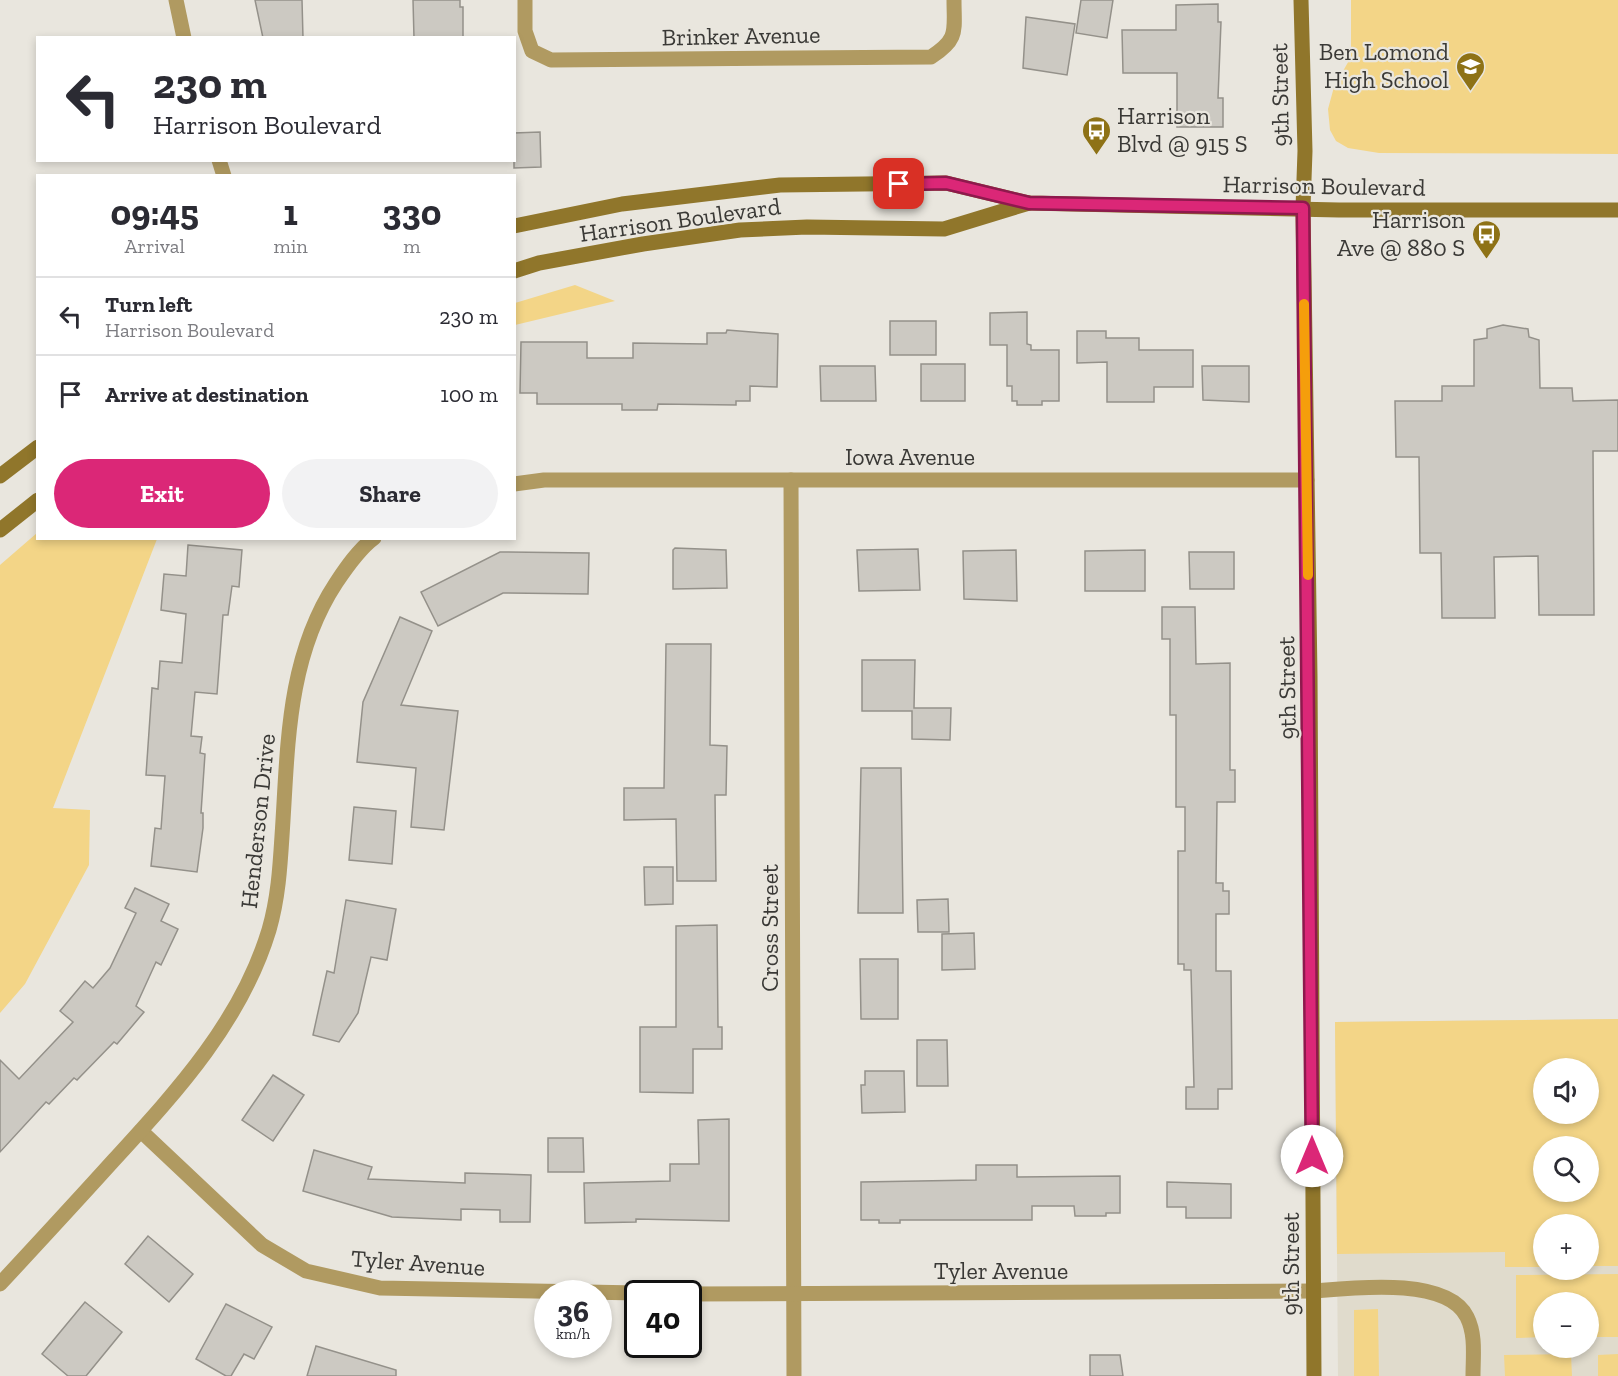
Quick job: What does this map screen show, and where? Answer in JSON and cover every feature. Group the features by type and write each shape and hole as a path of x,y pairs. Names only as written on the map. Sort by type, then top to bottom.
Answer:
{"main road":[{"name":"9th Street","path":"1300,0 1305,152 1303,208 1314,1376"},
{"name":"Harrison Boulevard","path":"516,226 622,204 780,185 946,183 1029,203 1618,210"},
{"name":"Harrison Boulevard","path":"516,271 643,244 740,230 807,227 944,229 1029,203"},
{"path":"0,476 36,449"},
{"path":"0,531 36,502"}],"street":[{"path":"176,0 184,36"},
{"name":"Brinker Avenue","path":"525,0 525,31 532,51 551,60 931,57 949,45 954,28 954,0"},
{"name":"Iowa Avenue","path":"516,484 544,480 1306,480"},
{"name":"Cross Street","path":"791,480 794,1376"},
{"name":"Henderson Drive","path":"0,1284 168,1101 219,1035 255,967 269,929 278,887 290,713 306,643 325,600 344,570 372,540"},
{"name":"Tyler Avenue","path":"141,1131 262,1245 306,1271 380,1288 624,1293"},
{"name":"Tyler Avenue","path":"702,1294 1314,1291 1365,1287 1408,1290 1436,1293 1452,1300 1466,1314 1472,1331 1473,1376"}],"shaded area":[{"name":"Ben Lomond High School","path":"1351,0 1618,0 1618,154 1379,153 1348,148 1336,141 1330,130 1328,109 1334,87 1351,57"},
{"path":"575,285 615,301 516,325 516,303"},
{"path":"36,534 36,540 157,540 53,808 90,810 89,865 25,984 0,1013 0,565"},
{"path":"1618,1019 1618,1376 1338,1376 1335,1022"},
{"path":"1618,1019 1618,1266 1599,1266 1599,1214 1533,1214 1533,1267 1505,1267 1505,1252 1337,1254 1335,1022"},
{"path":"1599,1274 1618,1274 1618,1337 1599,1337 1599,1292 1533,1292 1533,1337 1516,1338 1516,1275 1533,1275 1533,1280 1599,1280"},
{"path":"1378,1309 1379,1376 1354,1376 1354,1310"},
{"path":"1618,1354 1618,1376 1598,1376 1599,1355"},
{"path":"1504,1355 1571,1358 1572,1376 1505,1376"}],"building":[{"path":"255,0 302,0 303,36 263,36"},
{"path":"413,0 460,0 460,7 463,7 463,36 414,36"},
{"path":"1081,0 1113,0 1107,38 1076,33"},
{"path":"1218,4 1218,22 1221,22 1218,98 1223,98 1223,127 1177,127 1177,73 1123,73 1122,30 1176,30 1176,5"},
{"path":"1026,17 1075,24 1067,75 1023,68"},
{"path":"540,132 541,167 514,168 516,133"},
{"path":"1027,312 1027,344 1031,345 1031,350 1059,350 1059,401 1042,401 1042,405 1017,405 1017,401 1012,401 1012,386 1007,386 1007,345 990,345 990,313"},
{"path":"890,321 936,321 936,355 890,355"},
{"path":"1503,325 1528,329 1529,337 1539,340 1540,388 1572,388 1573,401 1618,400 1618,451 1593,451 1594,615 1539,615 1538,556 1494,557 1495,618 1442,618 1441,553 1420,553 1419,457 1396,457 1395,401 1442,401 1442,386 1474,386 1474,340 1487,338 1487,329"},
{"path":"727,330 778,334 777,387 750,386 750,401 736,401 736,405 658,404 657,410 622,410 622,404 537,404 537,393 520,393 521,342 587,342 587,358 633,358 633,343 707,344 707,333 726,333"},
{"path":"1077,331 1106,331 1106,338 1139,338 1139,350 1193,350 1193,387 1154,387 1154,402 1107,402 1107,362 1077,363"},
{"path":"921,364 965,364 965,401 921,401"},
{"path":"820,366 875,366 876,401 821,401"},
{"path":"1202,366 1249,366 1249,402 1203,400"},
{"path":"188,545 242,550 239,587 232,586 228,615 223,615 217,694 195,692 191,736 202,737 200,753 205,754 201,813 203,813 203,828 197,872 151,866 155,828 161,829 165,776 146,775 152,688 158,689 160,661 182,663 186,614 161,610 164,574 186,576"},
{"path":"675,548 726,550 727,588 673,589 673,550"},
{"path":"918,549 920,590 859,591 857,550"},
{"path":"1016,550 1017,601 964,599 963,551"},
{"path":"1145,550 1145,591 1085,591 1085,551"},
{"path":"500,552 589,553 588,594 503,593 438,626 421,592"},
{"path":"1189,552 1234,552 1234,589 1190,589"},
{"path":"1162,607 1195,607 1196,664 1230,663 1230,770 1235,770 1235,802 1217,802 1216,883 1223,883 1223,891 1229,891 1229,914 1216,914 1216,971 1231,971 1232,1089 1218,1089 1218,1109 1186,1109 1186,1087 1194,1087 1191,970 1184,970 1184,964 1178,964 1178,851 1185,851 1185,807 1176,807 1176,715 1170,715 1170,639 1162,639"},
{"path":"400,617 432,631 401,705 458,711 444,830 411,827 416,768 357,762 363,702"},
{"path":"666,644 711,644 710,745 727,746 726,795 715,795 716,881 677,881 676,819 624,820 624,788 664,788"},
{"path":"862,660 915,660 914,708 951,708 950,740 912,739 912,711 862,711"},
{"path":"861,768 901,768 903,913 858,913"},
{"path":"354,807 396,811 392,864 349,860"},
{"path":"644,867 673,867 673,904 645,905"},
{"path":"135,888 169,904 161,921 178,929 161,965 156,962 136,1006 144,1012 117,1044 114,1042 77,1080 74,1078 49,1104 46,1102 0,1152 0,1060 19,1079 73,1022 60,1011 85,981 93,988 110,968 136,913 125,908"},
{"path":"948,899 949,932 918,932 917,900"},
{"path":"346,900 396,909 387,960 371,957 358,1013 339,1042 313,1035 327,971 334,973"},
{"path":"717,925 718,1027 722,1027 722,1049 693,1049 693,1093 640,1092 640,1027 676,1027 676,926"},
{"path":"974,933 975,969 942,970 942,934"},
{"path":"860,959 898,959 898,1019 861,1019"},
{"path":"917,1040 947,1040 948,1086 917,1086"},
{"path":"865,1071 904,1071 905,1112 862,1113 861,1085 865,1085"},
{"path":"273,1075 304,1095 273,1141 242,1120"},
{"path":"729,1119 729,1221 636,1219 636,1222 585,1223 584,1183 670,1181 670,1164 699,1164 698,1120"},
{"path":"548,1138 583,1138 584,1172 548,1172"},
{"path":"314,1150 372,1167 368,1179 465,1183 465,1173 531,1175 530,1222 500,1222 500,1210 461,1209 461,1220 392,1217 303,1191"},
{"path":"976,1165 1017,1165 1017,1177 1120,1176 1120,1213 1106,1213 1106,1216 1075,1216 1074,1206 1032,1206 1032,1220 900,1220 900,1223 879,1223 879,1220 861,1220 861,1182 976,1180"},
{"path":"1167,1182 1231,1184 1231,1218 1186,1218 1186,1207 1167,1207"},
{"path":"148,1236 193,1274 169,1302 125,1264"},
{"path":"85,1302 122,1332 86,1376 68,1376 42,1354"},
{"path":"226,1304 272,1327 254,1359 244,1354 231,1376 226,1376 196,1359"},
{"path":"316,1346 396,1370 396,1376 307,1376"},
{"path":"1090,1355 1120,1355 1123,1376 1090,1376"}],"slow traffic":[{"path":"1304,304 1308,575"}],"place":[{"name":"Ben Lomond High School","path":"1470,92"},
{"name":"Harrison Blvd @ 915 S","path":"1096,156"},
{"name":"Harrison Ave @ 880 S","path":"1486,260"}],"route":[{"path":"899,184 946,183 1029,203 1303,208 1310,676 1312,1156"}]}
